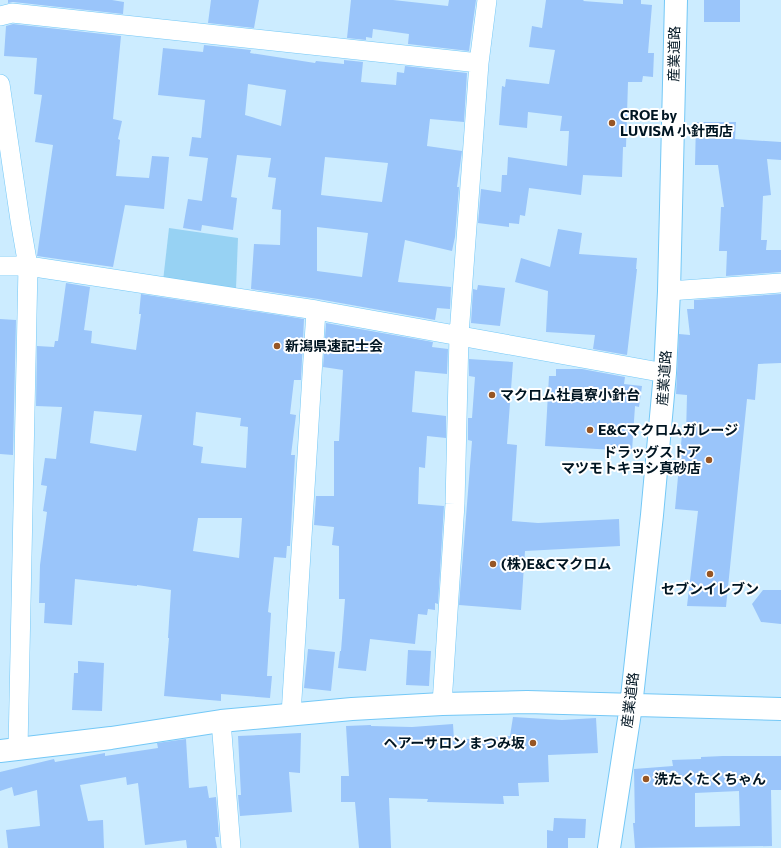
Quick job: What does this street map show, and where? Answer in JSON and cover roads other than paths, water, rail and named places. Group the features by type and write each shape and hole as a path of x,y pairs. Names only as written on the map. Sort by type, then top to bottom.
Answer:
{"street":[{"path":"442,704 455,504 459,335 479,63 487,0"},
{"name":"産業道路","path":"610,848 630,706 652,515 666,373 676,0"},
{"path":"0,16 12,13 479,63"},
{"path":"0,84 28,266 9,750 111,738 220,721 352,709 442,704 527,702 781,709"},
{"path":"0,266 28,266 316,310 666,373"},
{"path":"669,290 781,283"},
{"path":"291,715 316,310"},
{"path":"220,721 231,848"}],"place":[{"name":"CROE by LUVISM 小針西店","path":"612,123"},
{"name":"新潟県速記士会","path":"277,346"},
{"name":"マクロム社員寮小針台","path":"492,395"},
{"name":"E&Cマクロムガレージ","path":"590,430"},
{"name":"ドラッグストア マツモトキヨシ真砂店","path":"709,460"},
{"name":"(株)E&Cマクロム","path":"493,564"},
{"name":"セブンイレブン","path":"710,574"},
{"name":"ヘアーサロン まつみ坂","path":"533,743"},
{"name":"洗たくたくちゃん","path":"646,779"}]}
